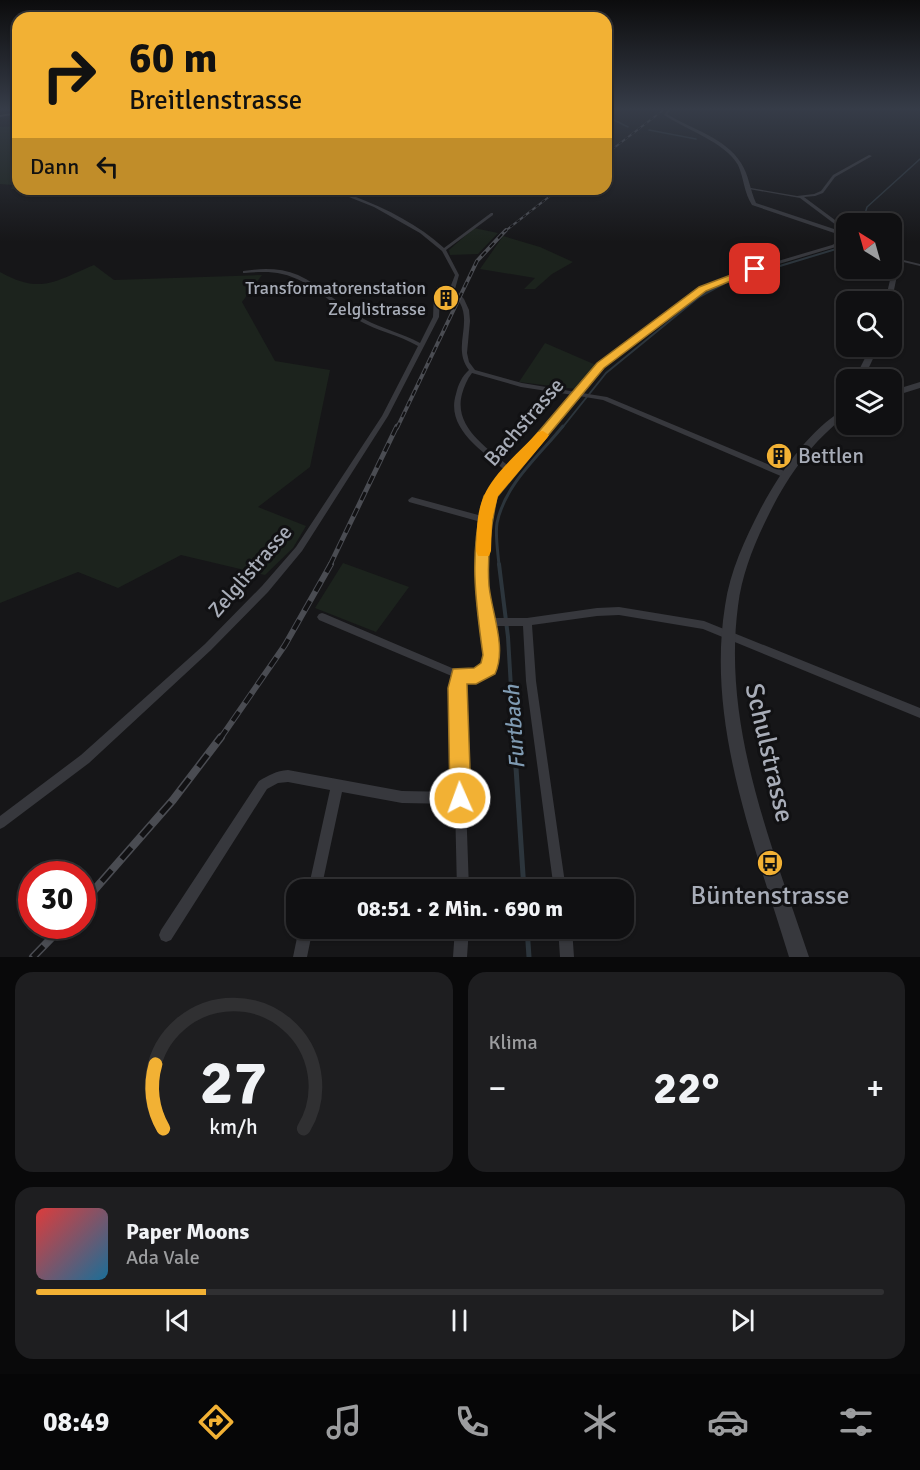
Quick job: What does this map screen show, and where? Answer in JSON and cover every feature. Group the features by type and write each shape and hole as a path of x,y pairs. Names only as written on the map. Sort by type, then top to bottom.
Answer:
{"street":[{"path":"727,153 734,157 751,189 752,200 758,206 836,233"},
{"path":"751,189 801,197 818,194 834,176 870,156"},
{"path":"347,195 376,206 435,241 444,250 457,275 452,289 465,302 467,328 463,354 471,370 498,380 594,395 704,438 786,475"},
{"path":"801,197 836,223"},
{"path":"444,250 492,214"},
{"name":"Bachstrasse","path":"459,675 476,676 489,668 492,655 489,622 481,584 484,520 491,496 601,366 703,289 736,275 836,244"},
{"path":"902,261 920,266"},
{"path":"245,272 280,269 292,273 310,283 357,318 420,345"},
{"name":"Zelglistrasse","path":"0,823 85,759 208,647 299,549 385,416 436,317 437,294 452,289"},
{"path":"408,338 426,335"},
{"path":"471,370 457,395 459,420 478,444 510,471"},
{"path":"902,391 920,385"},
{"name":"Schulstrasse","path":"799,957 743,778 735,743 726,674 727,634 735,580 746,545 760,517 786,475 816,439 836,421"},
{"path":"412,501 484,520"},
{"path":"489,622 521,623 619,611 704,625 920,713"},
{"path":"322,617 459,675 457,688 463,879"},
{"path":"521,623 558,879"},
{"path":"166,934 263,785 276,777 288,776 402,797 460,798"},
{"path":"316,879 337,786"},
{"path":"300,957 304,939"},
{"path":"459,957 461,939"},
{"path":"566,939 567,957"}],"shaded area":[{"path":"0,153 12,153 12,185 0,184"},
{"path":"474,228 498,233 478,254 450,255 449,250"},
{"path":"503,236 540,247 573,262 552,274 535,289 524,289 535,278 480,269"},
{"path":"94,265 114,280 262,275 242,302 275,361 330,370 310,467 258,507 306,526 293,548 265,575 181,555 118,588 78,572 0,603 0,272 26,283 37,284 58,280"},
{"path":"545,343 596,365 576,389 519,382"},
{"path":"343,563 409,587 376,632 315,608"}],"waterway":[{"name":"Furtbach","path":"865,213 867,207 920,159"},
{"name":"Furtbach","path":"562,428 606,373 699,297 727,282 836,249"},
{"name":"Furtbach","path":"499,565 496,528 501,509 515,483 563,426"},
{"name":"Furtbach","path":"499,564 508,637 514,739"},
{"name":"Furtbach","path":"514,737 523,879"},
{"name":"Furtbach","path":"528,939 529,957"}],"railway":[{"path":"504,232 551,195"},
{"path":"397,428 477,261 504,232"},
{"path":"330,565 397,426"},
{"path":"220,739 285,645 331,564"},
{"path":"96,888 173,800 221,737"},
{"path":"33,957 50,939"}],"slow traffic":[{"path":"483,551 484,520 491,496 499,483 543,435"}],"place":[{"name":"Transformatorenstation Zelglistrasse","path":"446,298"},
{"name":"Bettlen","path":"779,456"},
{"name":"Büntenstrasse","path":"770,863"}],"route":[{"path":"460,798 457,688 459,675 476,676 489,668 492,655 485,622 481,584 484,520 491,496 499,483 521,461 601,366 695,294 718,281 755,269"}]}
